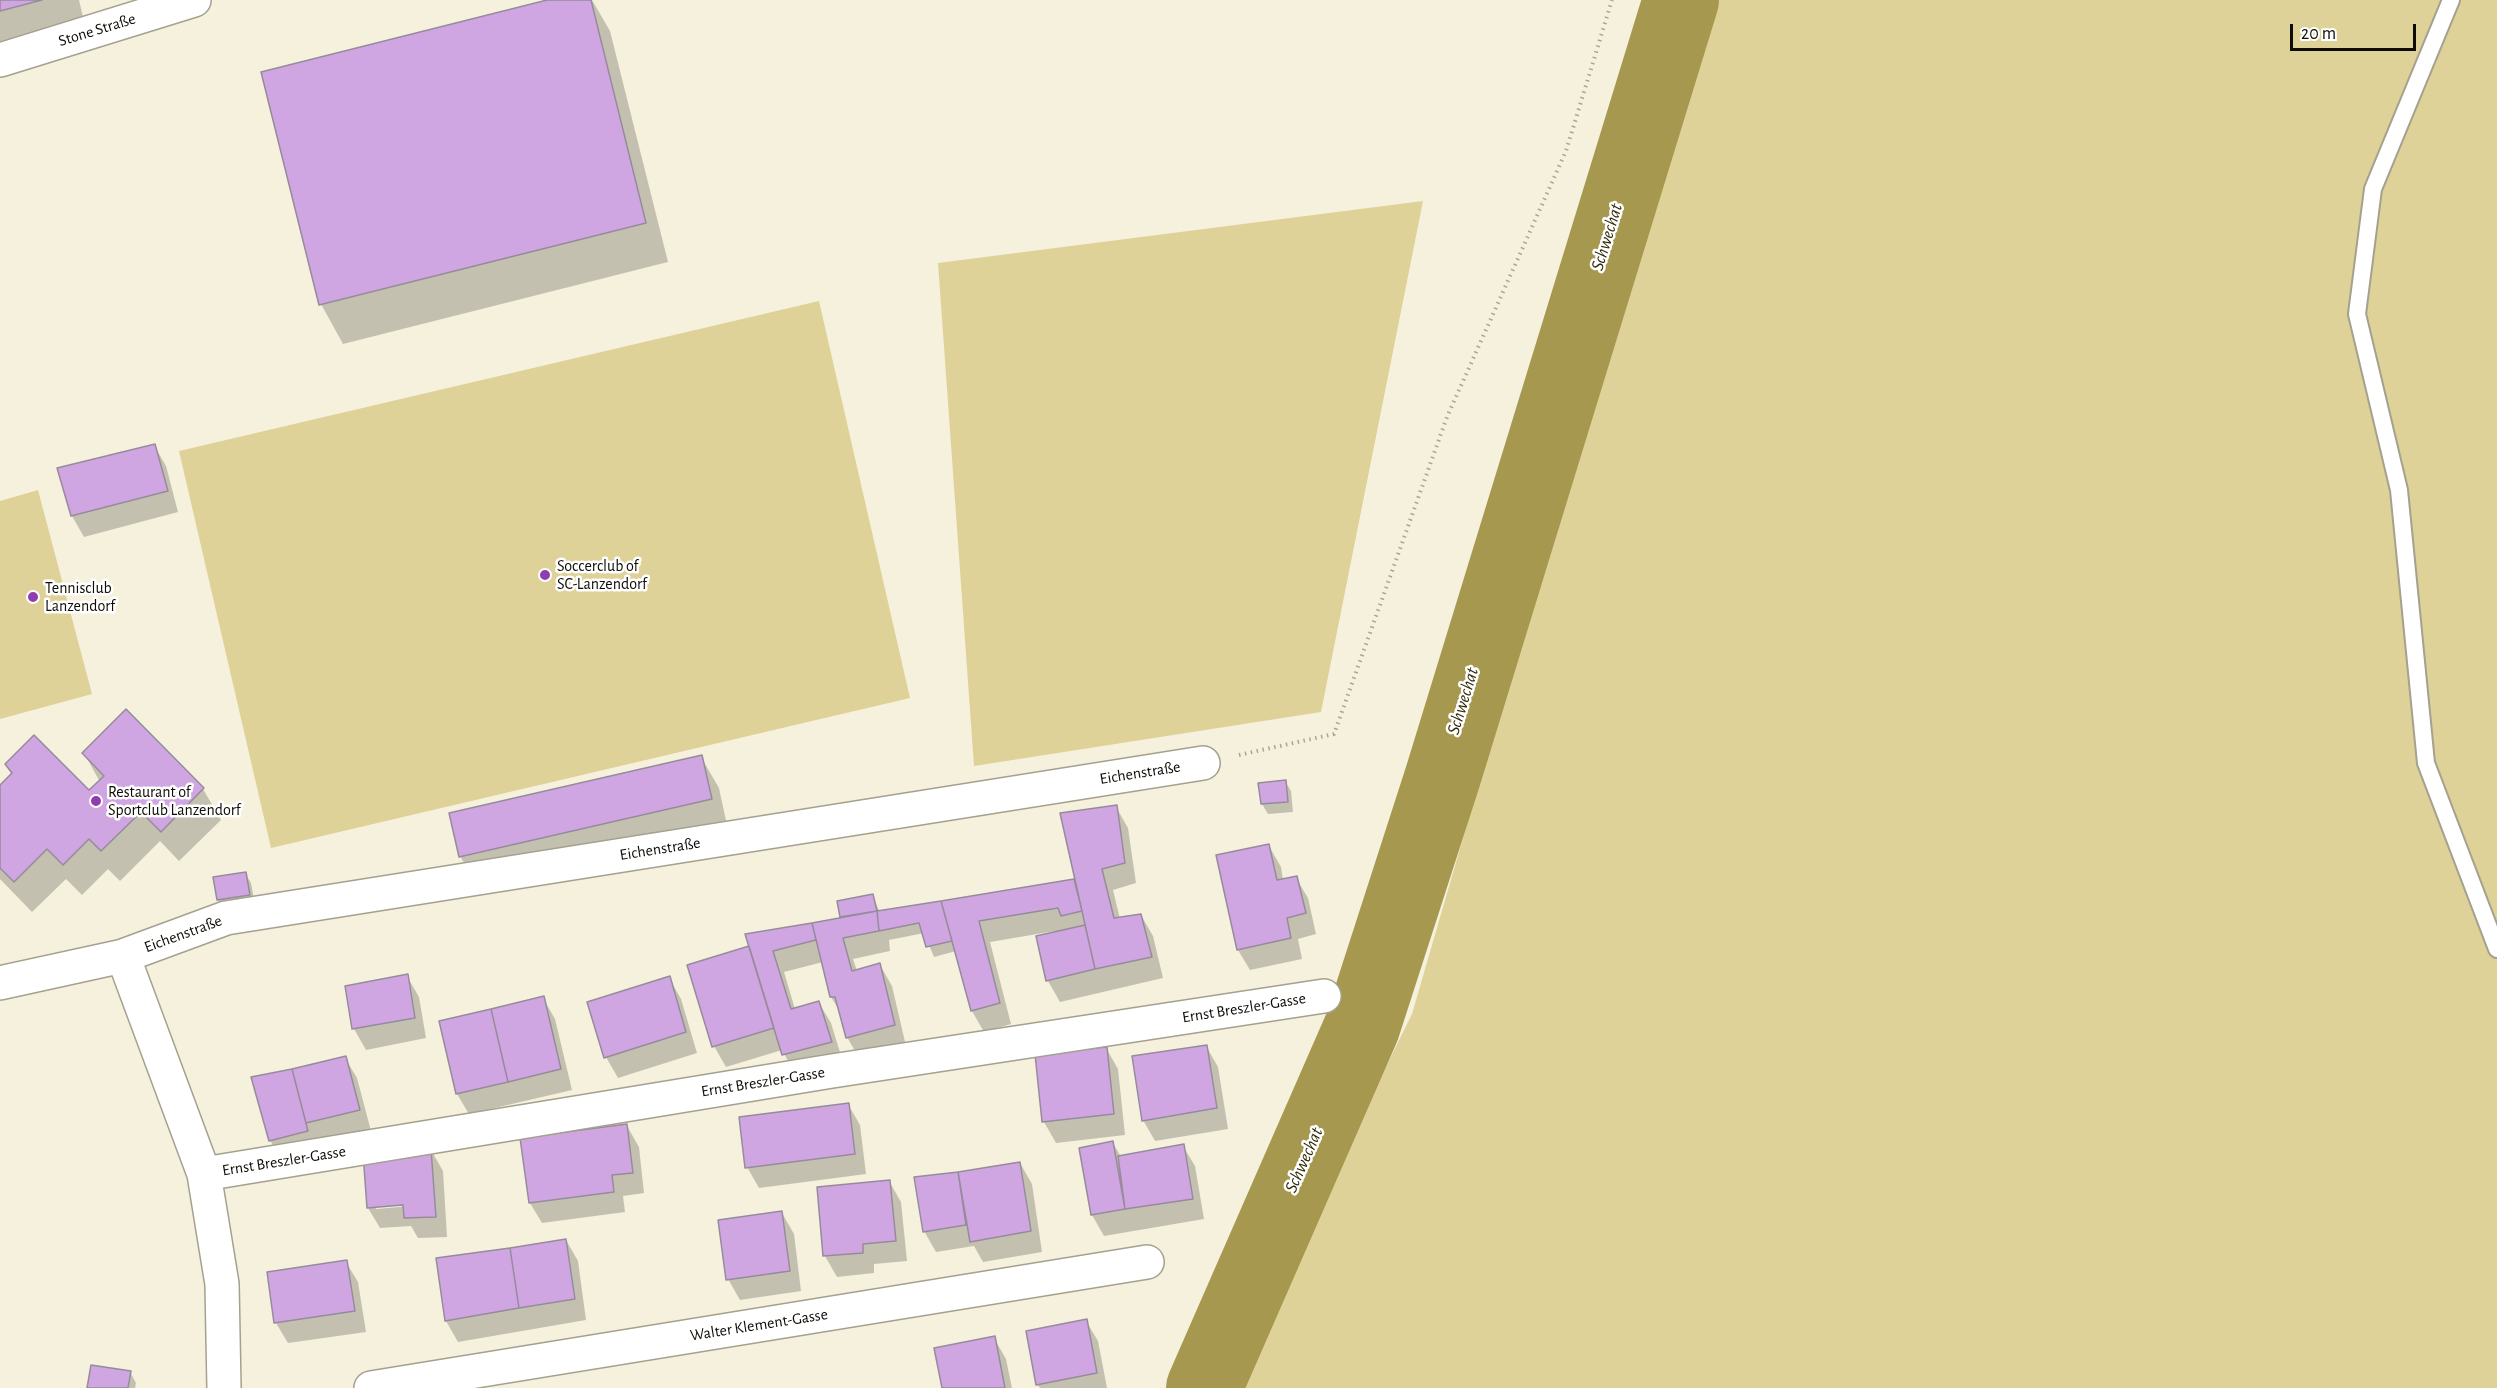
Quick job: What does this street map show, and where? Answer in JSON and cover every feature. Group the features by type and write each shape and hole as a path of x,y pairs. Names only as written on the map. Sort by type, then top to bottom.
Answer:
{"street":[{"name":"Stone Straße","path":"0,60 194,0"},
{"name":"Eichenstraße","path":"0,983 123,956 226,918 1203,763"},
{"name":"Eichenstraße","path":"123,956 204,1173 222,1284 224,1388"},
{"name":"Ernst Breszler-Gasse","path":"204,1173 832,1071 1324,996"},
{"name":"Walter Klement-Gasse","path":"371,1388 1148,1262"}],"lane":[{"path":"2451,0 2373,189 2357,315 2399,490 2426,763 2497,949"}],"path":[{"path":"1203,763 1334,734 1447,417 1566,151 1612,0"}],"shaded area":[{"path":"1706,0 2497,0 2497,1388 1227,1388 1412,1014"},
{"path":"1423,201 1321,712 974,766 938,263"},
{"name":"Soccerclub of SC-Lanzendorf","path":"819,301 910,698 271,848 179,451"},
{"name":"Tennisclub Lanzendorf","path":"38,490 92,694 0,719 0,501"}],"building":[{"path":"0,0 42,0 0,11"},
{"path":"547,0 591,0 646,223 319,305 261,72"},
{"path":"155,444 168,491 71,516 57,468"},
{"name":"Restaurant of Sportclub Lanzendorf","path":"126,709 204,788 161,832 141,812 101,851 89,839 63,865 47,849 14,882 0,868 0,785 12,773 5,764 34,735 89,790 104,776 82,753"},
{"path":"702,755 712,799 459,857 449,813"},
{"path":"1286,780 1288,802 1261,804 1258,783"},
{"path":"1117,805 1125,863 1102,869 1114,918 1141,914 1152,957 1095,969 1060,813"},
{"path":"1269,844 1277,880 1297,876 1306,913 1287,918 1291,938 1237,950 1216,855"},
{"path":"246,872 250,895 217,900 213,877"},
{"path":"1074,879 1082,911 1061,916 1058,908 979,921 1000,1003 971,1011 941,901"},
{"path":"873,894 877,911 840,917 837,901"},
{"path":"941,901 952,941 926,947 919,923 879,931 877,911"},
{"path":"877,911 879,931 843,938 852,971 880,963 895,1025 846,1038 835,997 830,997 812,923"},
{"path":"812,923 816,940 773,951 791,1009 819,1001 832,1042 782,1055 745,934"},
{"path":"1085,925 1095,969 1046,981 1036,936"},
{"path":"749,946 774,1028 712,1047 687,965"},
{"path":"408,974 415,1018 352,1029 345,986"},
{"path":"670,976 686,1032 604,1058 587,1002"},
{"path":"544,996 561,1069 508,1082 491,1009"},
{"path":"491,1009 508,1082 456,1094 439,1021"},
{"path":"1207,1045 1217,1108 1142,1121 1132,1056"},
{"path":"1107,1047 1114,1114 1042,1122 1035,1054"},
{"path":"346,1056 360,1110 306,1123 292,1069"},
{"path":"292,1069 308,1131 269,1141 251,1077"},
{"path":"849,1103 855,1154 745,1168 739,1117"},
{"path":"627,1124 633,1173 612,1175 614,1192 529,1203 520,1138"},
{"path":"1113,1141 1125,1209 1091,1215 1079,1148"},
{"path":"1184,1144 1193,1199 1125,1209 1118,1156"},
{"path":"431,1149 436,1217 404,1218 403,1205 367,1208 363,1153"},
{"path":"1020,1162 1031,1231 970,1242 958,1172"},
{"path":"958,1172 966,1225 923,1232 914,1177"},
{"path":"890,1180 896,1241 863,1244 863,1253 823,1256 817,1187"},
{"path":"782,1211 790,1271 726,1280 718,1220"},
{"path":"566,1239 575,1299 519,1308 510,1248"},
{"path":"510,1248 519,1308 445,1321 436,1258"},
{"path":"347,1260 355,1311 274,1323 267,1272"},
{"path":"1087,1319 1097,1373 1036,1385 1026,1331"},
{"path":"995,1336 1005,1388 942,1388 934,1348"},
{"path":"91,1365 131,1371 128,1388 87,1388"}],"waterway":[{"name":"Schwechat","path":"1204,1388 1362,1027 1443,776 1681,0"}],"place":[{"name":"Soccerclub of SC-Lanzendorf","path":"545,575"},
{"name":"Tennisclub Lanzendorf","path":"33,597"},
{"name":"Restaurant of Sportclub Lanzendorf","path":"96,801"}]}
